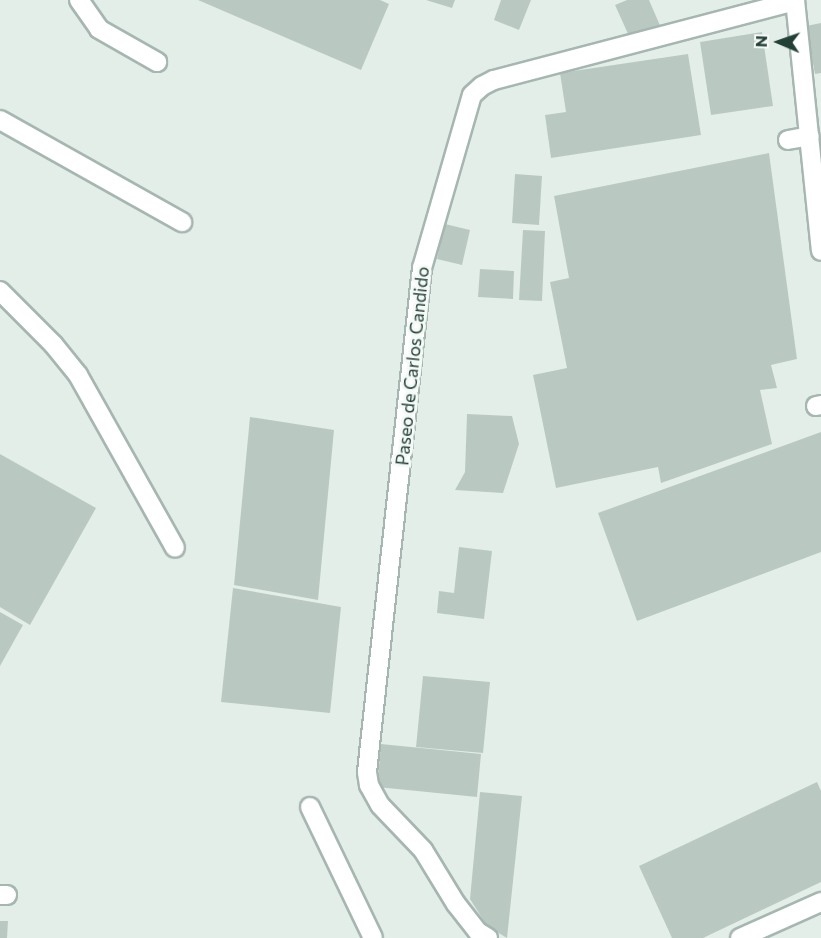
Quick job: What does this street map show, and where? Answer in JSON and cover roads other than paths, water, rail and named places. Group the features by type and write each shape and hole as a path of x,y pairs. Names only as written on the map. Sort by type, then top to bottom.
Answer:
{"street":[{"path":"79,0 99,29 157,62"},
{"path":"795,1 813,91 810,136 821,251"},
{"name":"Paseo de Carlos Candido","path":"488,938 478,932 456,904 423,850 380,805 369,785 367,772 422,268 472,95 482,86 494,80 795,1"},
{"path":"0,120 182,222"},
{"path":"788,140 810,136"},
{"path":"0,291 53,344 78,375 175,548"},
{"path":"310,807 373,938"},
{"path":"740,938 821,902"}]}
